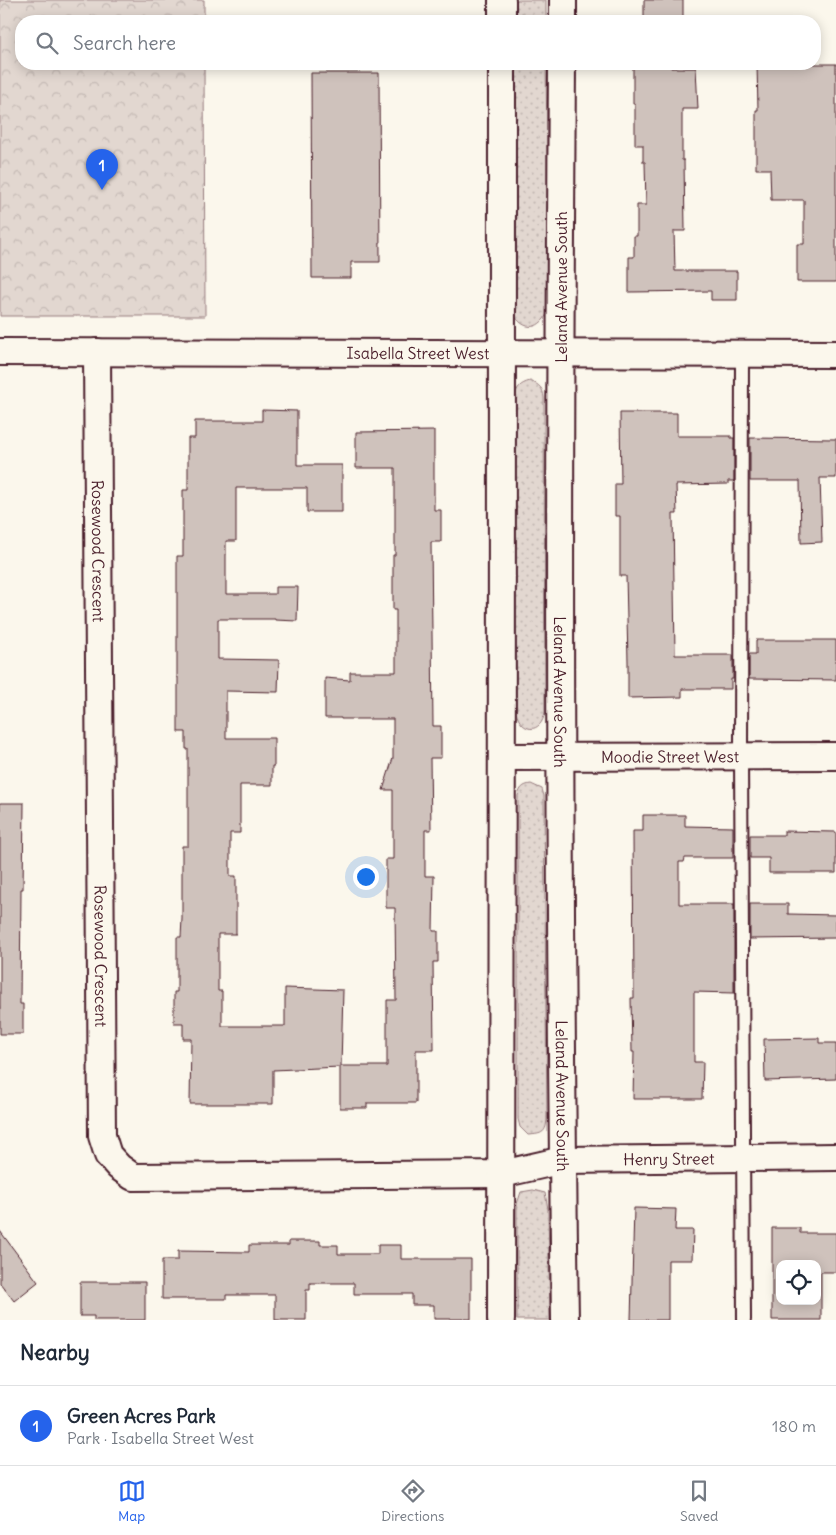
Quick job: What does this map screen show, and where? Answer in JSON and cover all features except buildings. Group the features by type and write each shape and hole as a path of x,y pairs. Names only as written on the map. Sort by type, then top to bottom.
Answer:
{"street":[{"path":"502,0 502,15"},
{"path":"563,0 563,15"},
{"path":"501,1320 502,756 500,353 502,70"},
{"name":"Leland Avenue South","path":"562,70 560,353 561,756 563,1160 566,1320"},
{"name":"Isabella Street West","path":"0,352 836,354"},
{"name":"Rosewood Crescent","path":"97,352 102,1136 108,1155 119,1167 133,1177 502,1174"},
{"name":"Moodie Street West","path":"502,756 836,756"},
{"name":"Henry Street","path":"502,1174 563,1160 836,1157"}],"lane":[{"path":"742,354 740,756 744,1320"}],"green space":[{"path":"0,0 204,0 204,15 15,15 15,70 204,70 205,316 0,316"},
{"path":"515,0 546,0 546,15 515,15"},
{"path":"514,70 546,70 549,309 542,321 533,326 522,324 513,313"},
{"path":"530,381 540,387 544,398 545,712 543,719 535,728 526,727 522,724 516,712 515,397 520,386"},
{"path":"531,784 542,789 544,796 547,1118 546,1127 543,1132 528,1135 520,1127 518,1119 518,796 522,787"},
{"path":"533,1190 545,1193 548,1209 550,1320 517,1320 517,1204 521,1192"}],"place":[{"name":"Green Acres Park","path":"102,190"}]}
